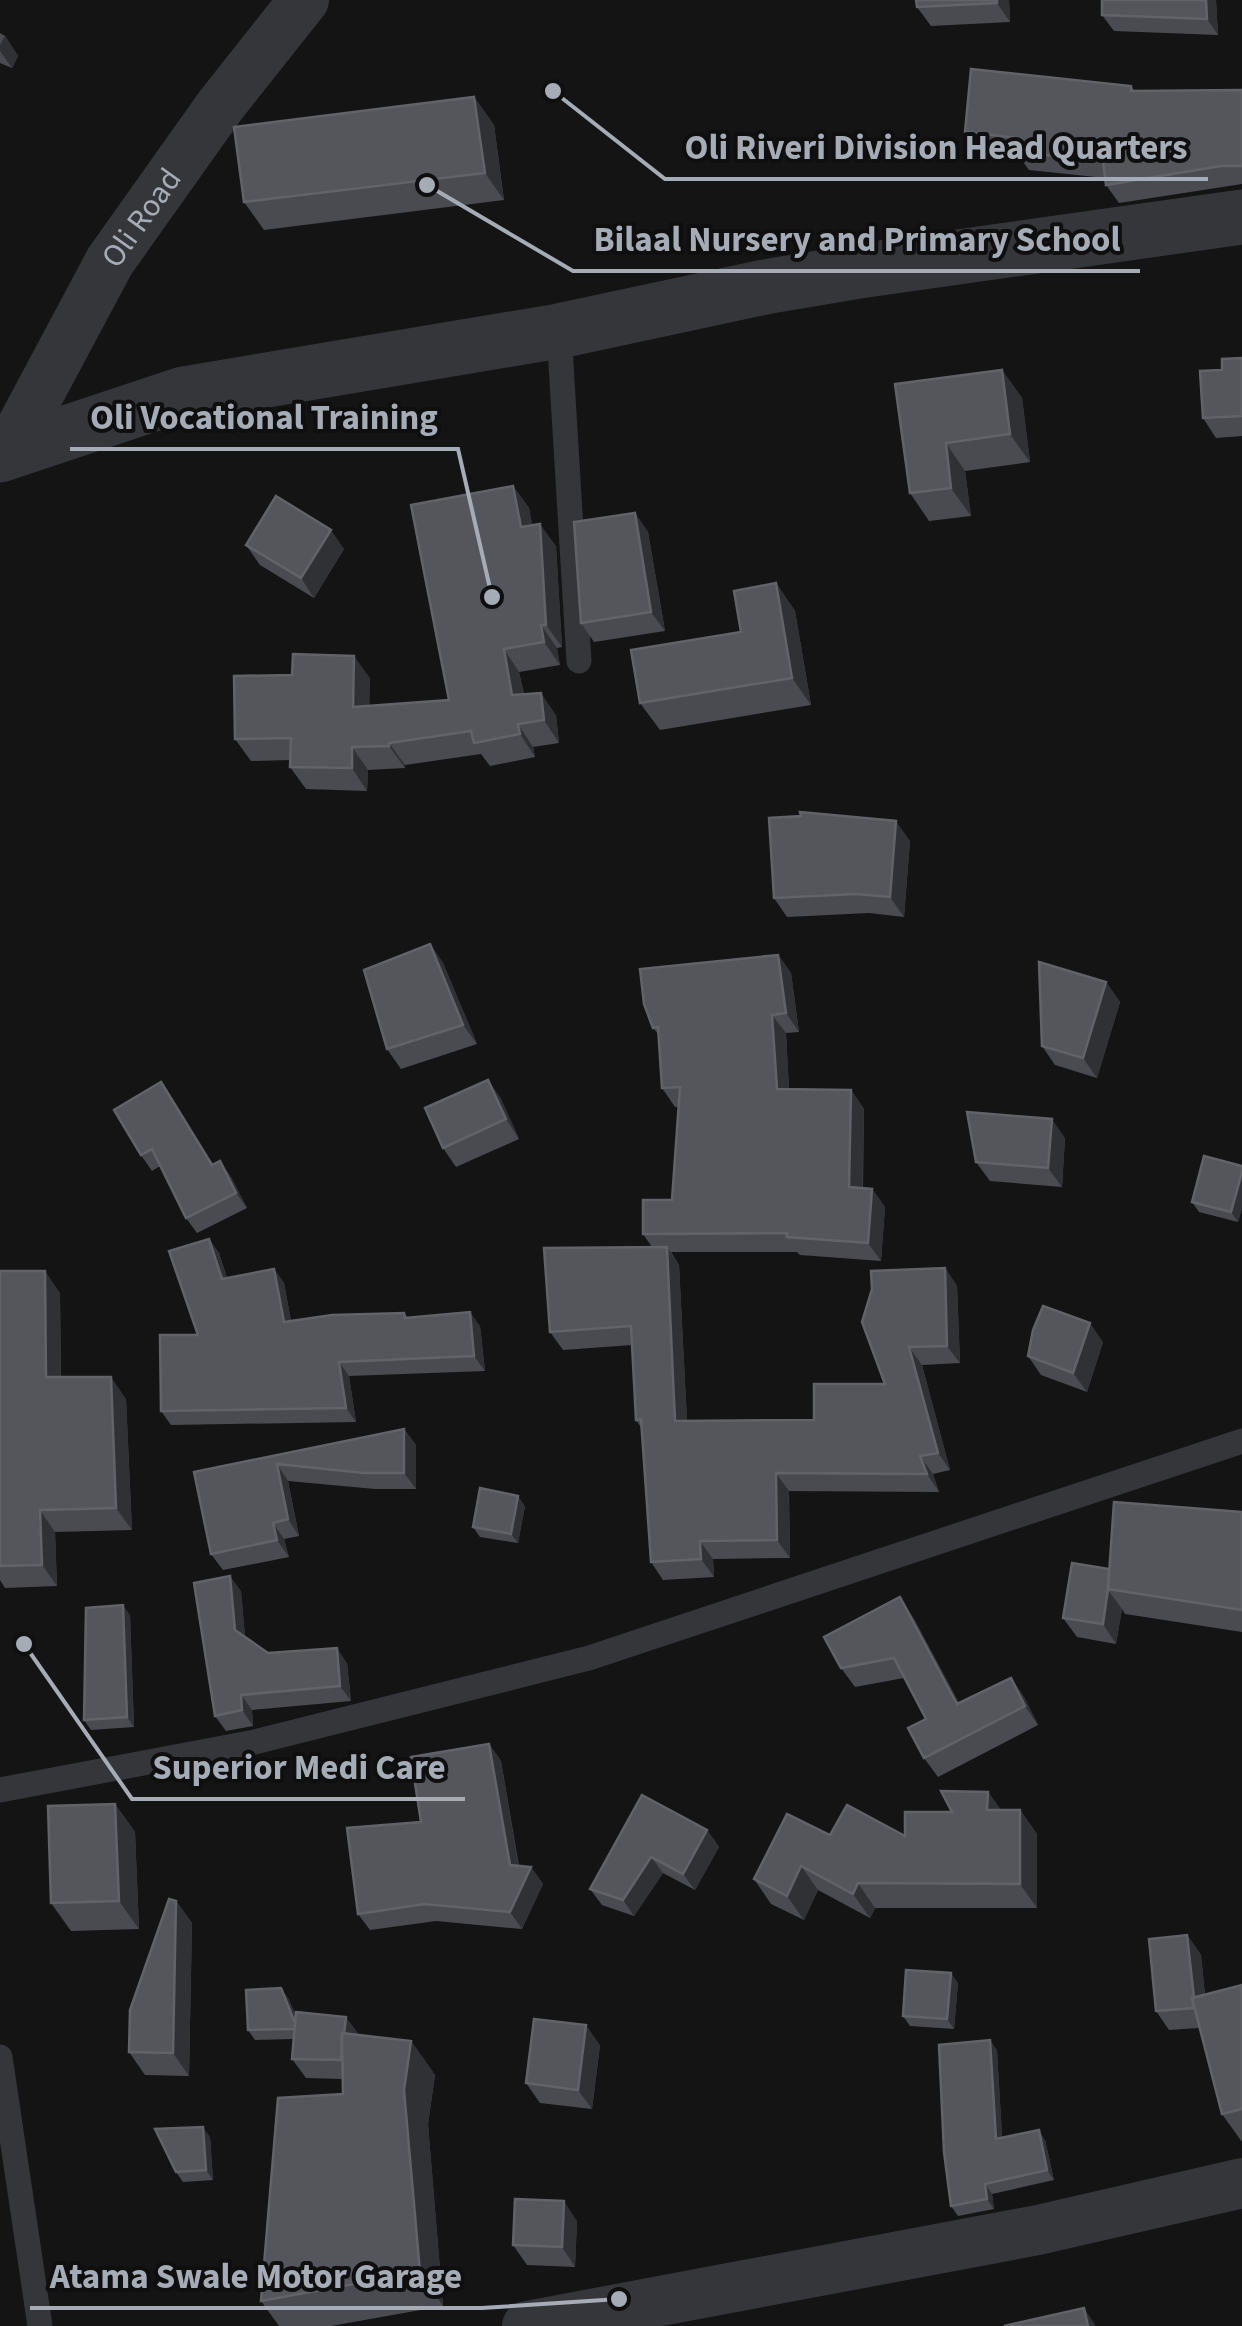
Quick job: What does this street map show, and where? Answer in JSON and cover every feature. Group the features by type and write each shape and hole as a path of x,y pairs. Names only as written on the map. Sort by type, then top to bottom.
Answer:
{"street":[{"name":"Oli Road","path":"4,455 110,262 220,106 304,0"},
{"path":"4,455 183,394 559,331 765,287 866,270 1242,217"},
{"path":"527,2326 1038,2230 1242,2184"}],"lane":[{"path":"559,331 579,661"},
{"path":"0,1790 255,1742 590,1658 1242,1441"},
{"path":"0,2057 40,2326"}],"building":[{"path":"916,0 997,0 997,3 917,7"},
{"path":"1102,0 1206,0 1207,19 1102,15"},
{"path":"971,69 1131,86 1131,91 1242,90 1242,166 1106,185 1103,161 1016,152 1018,138 965,132"},
{"path":"474,97 485,173 244,202 234,127"},
{"path":"1242,358 1242,416 1203,418 1200,371 1222,370 1222,359"},
{"path":"1002,370 1010,434 946,443 951,488 910,493 895,384"},
{"path":"513,486 521,527 540,524 546,625 541,625 544,642 504,649 512,695 541,693 544,720 518,724 520,734 474,743 471,731 389,746 352,747 352,768 290,767 291,738 235,739 234,676 292,675 293,654 354,656 353,707 449,700 411,505"},
{"path":"276,496 331,530 301,578 246,545"},
{"path":"635,513 651,612 581,623 574,522"},
{"path":"776,583 792,678 640,703 631,650 741,632 734,591"},
{"path":"800,812 896,821 890,897 856,894 774,898 769,818 801,816"},
{"path":"430,944 463,1025 387,1049 364,970"},
{"path":"778,955 786,1013 772,1015 777,1089 851,1090 849,1187 872,1189 868,1243 787,1237 787,1233 643,1234 643,1200 672,1200 680,1087 662,1088 658,1027 653,1028 644,1004 640,969"},
{"path":"1039,962 1106,982 1083,1058 1042,1046"},
{"path":"488,1080 506,1119 443,1148 425,1108"},
{"path":"161,1082 212,1165 220,1161 236,1193 186,1218 152,1149 141,1155 114,1110"},
{"path":"967,1112 1052,1119 1048,1168 976,1162"},
{"path":"1204,1156 1242,1166 1231,1212 1192,1202"},
{"path":"209,1239 222,1279 274,1269 284,1322 332,1315 404,1313 405,1318 470,1312 474,1356 339,1362 346,1408 161,1411 160,1335 198,1335 169,1251"},
{"path":"667,1247 675,1421 814,1420 814,1384 885,1384 862,1322 872,1289 871,1271 945,1268 947,1346 909,1347 938,1453 920,1456 927,1474 776,1473 777,1540 700,1541 701,1559 651,1562 631,1326 550,1332 544,1248"},
{"path":"0,1271 45,1271 46,1377 111,1377 116,1508 40,1510 42,1565 0,1566"},
{"path":"1043,1306 1090,1323 1073,1373 1028,1356"},
{"path":"404,1429 404,1473 277,1464 288,1519 273,1523 277,1540 211,1554 194,1472"},
{"path":"480,1488 518,1496 511,1534 473,1527"},
{"path":"1114,1502 1242,1512 1242,1610 1108,1589"},
{"path":"1072,1563 1109,1569 1103,1624 1063,1618"},
{"path":"230,1576 235,1630 268,1653 337,1648 340,1686 241,1695 242,1710 215,1716 194,1583"},
{"path":"900,1597 957,1704 1011,1678 1025,1706 924,1758 908,1728 926,1719 894,1658 841,1668 824,1637"},
{"path":"123,1605 127,1717 84,1720 86,1608"},
{"path":"489,1744 510,1865 531,1867 510,1912 424,1904 358,1914 347,1828 421,1822 411,1757"},
{"path":"941,1791 988,1792 987,1810 1020,1810 1020,1884 858,1883 853,1894 801,1866 787,1896 754,1879 787,1814 830,1835 847,1805 905,1836 905,1812 952,1812"},
{"path":"642,1795 707,1830 683,1874 651,1857 623,1900 590,1889"},
{"path":"115,1804 119,1901 51,1903 48,1806"},
{"path":"169,1899 176,1901 173,2053 129,2052 130,2010"},
{"path":"1187,1935 1194,2008 1156,2011 1149,1939"},
{"path":"906,1970 951,1973 947,2019 903,2016"},
{"path":"1242,1985 1242,2109 1222,2114 1192,1998"},
{"path":"281,1988 295,2029 248,2030 246,1990"},
{"path":"296,2012 346,2017 341,2060 292,2059"},
{"path":"534,2019 586,2025 578,2090 526,2083"},
{"path":"342,2033 411,2041 404,2090 420,2272 261,2301 278,2098 343,2094"},
{"path":"990,2040 996,2139 1039,2130 1047,2170 985,2184 987,2199 951,2206 939,2045"},
{"path":"203,2127 206,2170 176,2172 155,2129"},
{"path":"515,2199 564,2201 562,2247 513,2245"},
{"path":"1084,2308 1088,2326 1004,2326"}],"place":[{"name":"Oli Riveri Division Head Quarters","path":"553,91"},
{"name":"Bilaal Nursery and Primary School","path":"427,185"},
{"name":"Oli Vocational Training","path":"492,597"},
{"name":"Superior Medi Care","path":"24,1644"},
{"name":"Atama Swale Motor Garage","path":"619,2299"}]}
